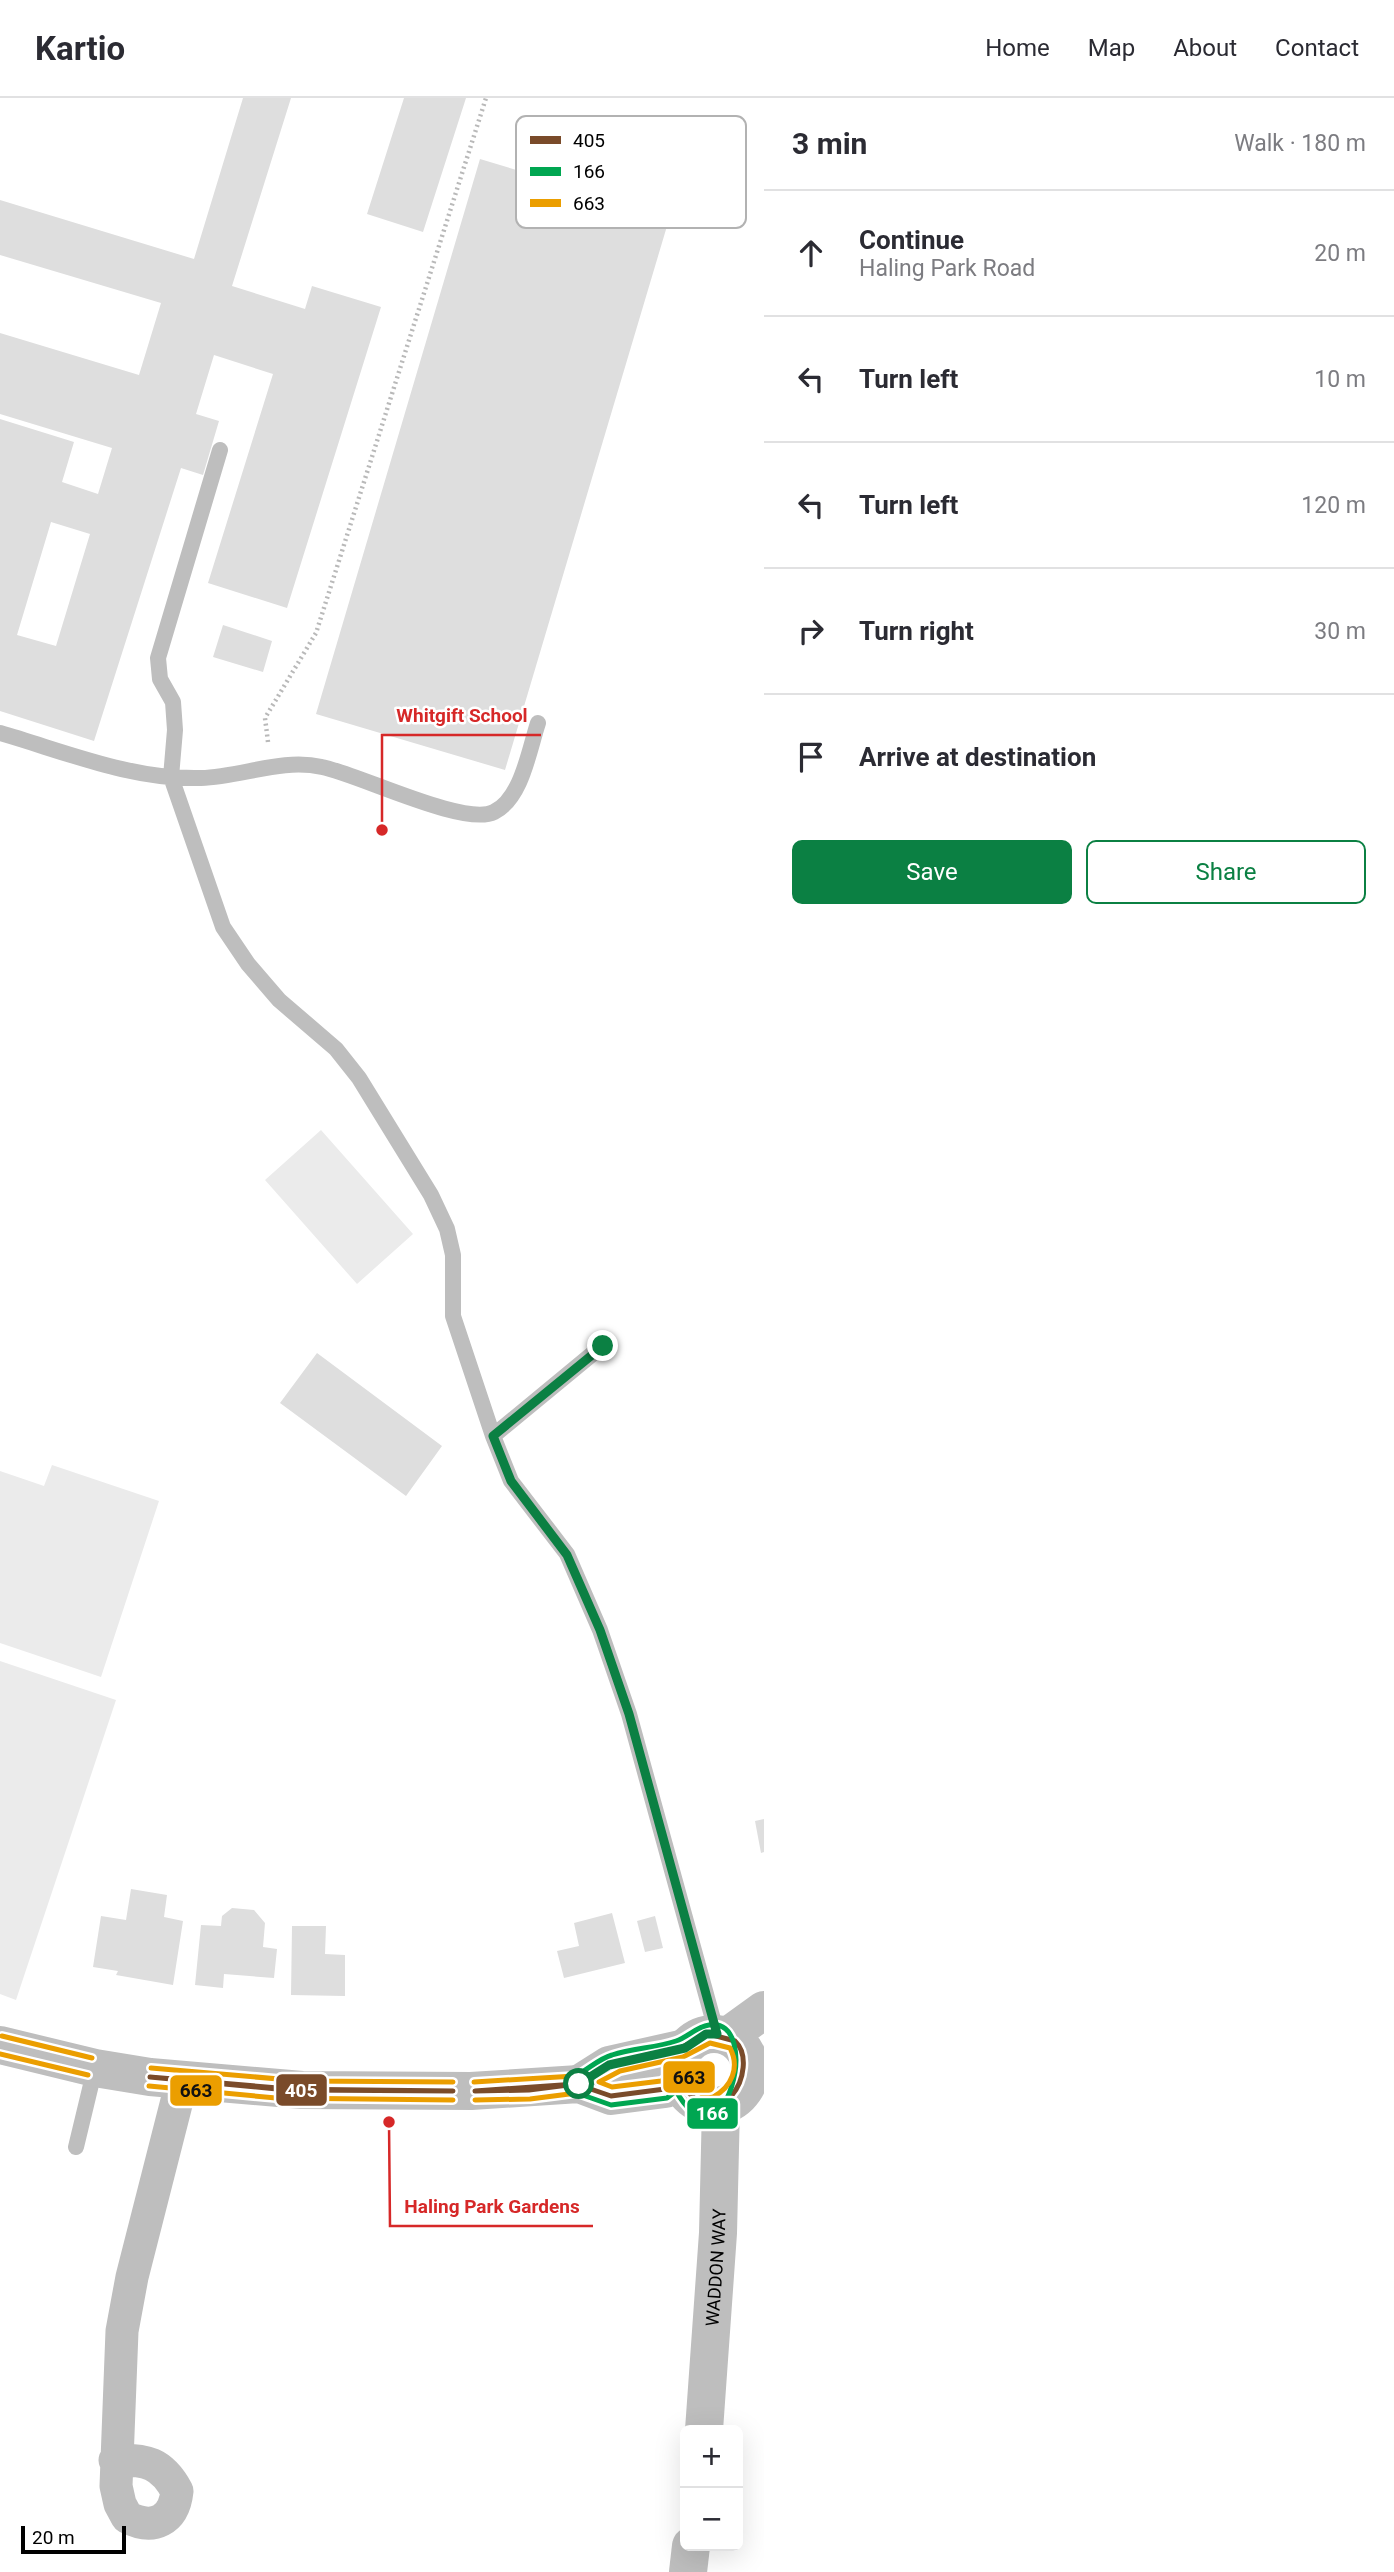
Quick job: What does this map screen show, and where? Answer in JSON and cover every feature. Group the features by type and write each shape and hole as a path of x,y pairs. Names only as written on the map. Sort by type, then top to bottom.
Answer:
{"street":[{"path":"0,2045 95,2068 181,2081 377,2093 579,2084 611,2096 665,2089 702,2049 764,2011"},
{"path":"702,2049 748,2056 757,2074 741,2095 720,2106 701,2104 686,2094 702,2049"},
{"path":"116,2460 126,2308 181,2081"},
{"name":"WADDON WAY","path":"704,2425 718,2233 720,2106"},
{"path":"688,2572 690,2551"}],"lane":[{"path":"220,450 158,658 160,679 173,702 175,730 172,777 223,927 248,964 279,1000 336,1049 359,1078 430,1195 447,1229 453,1255 453,1316 493,1436 511,1481 567,1555 600,1630 629,1714 702,2049"},
{"path":"0,733 119,769 172,777 204,778 272,766 322,766 386,790 474,816 494,813 508,801 538,723"},
{"path":"493,1436 603,1346"},
{"path":"76,2147 95,2068"}],"path":[{"path":"272,766 265,718 316,633 486,98"}],"shaded area":[{"path":"321,1130 413,1234 357,1284 265,1180"},
{"path":"52,1465 159,1501 101,1677 0,1643 0,1471 44,1486"},
{"path":"0,1661 116,1700 16,2000 0,1994"}],"building":[{"path":"243,98 291,98 232,286 305,309 312,286 381,307 287,608 208,583 273,374 214,355 196,414 219,421 203,475 181,468 94,741 0,711 0,419 74,442 62,482 98,494 112,448 0,414 0,333 139,375 161,303 0,255 0,200 194,259","holes":["51,522 90,534 56,646 17,635"]},
{"path":"404,98 466,98 423,232 367,214"},
{"path":"480,159 516,170 516,228 666,228 505,770 316,714"},
{"path":"223,625 272,641 263,672 213,657"},
{"path":"317,1353 442,1446 406,1496 280,1403"},
{"path":"764,1819 764,1852 761,1853 755,1821"},
{"path":"131,1889 167,1895 164,1917 183,1921 173,1985 116,1975 118,1971 93,1967 101,1916 126,1920"},
{"path":"232,1908 254,1910 265,1923 263,1947 277,1949 274,1978 224,1974 223,1988 195,1985 201,1925 221,1926 222,1916"},
{"path":"612,1913 625,1963 564,1978 557,1951 579,1946 574,1923"},
{"path":"655,1916 663,1948 645,1952 637,1921"},
{"path":"292,1926 326,1926 325,1954 345,1955 345,1996 291,1995"}],"transit line":[{"name":"166","path":"575,2076 607,2057 676,2041 709,2025 725,2029 734,2044 736,2065 732,2087 722,2106 710,2116 694,2112 676,2091 667,2098 611,2105 577,2093"},
{"name":"405","path":"709,2034 735,2041 742,2053 743,2068 739,2083 732,2095 721,2104 708,2105 694,2098 679,2078 665,2089 611,2096 576,2084 609,2065 676,2050 709,2034"},
{"name":"663","path":"2,2036 92,2058"},
{"name":"663","path":"710,2043 730,2048 734,2062 729,2082 713,2097 702,2094 680,2069 661,2081 612,2087 599,2082 620,2071 683,2057 710,2043"},
{"name":"663","path":"0,2054 88,2075"},
{"name":"663","path":"151,2068 302,2081 453,2082"},
{"name":"663","path":"474,2082 575,2076"},
{"name":"405","path":"150,2077 302,2090 453,2091"},
{"name":"405","path":"150,2077 277,2089 453,2091"},
{"name":"405","path":"475,2091 576,2084"},
{"name":"405","path":"475,2091 529,2090 576,2084"},
{"name":"663","path":"149,2086 276,2098 453,2100"},
{"name":"663","path":"475,2100 530,2099 577,2093"}],"place":[{"name":"Whitgift School","path":"382,830"},
{"name":"Haling Park Gardens","path":"389,2122"}],"route":[{"path":"579,2084 609,2065 685,2048 706,2034 717,2034 629,1714 600,1630 567,1555 511,1481 493,1436 603,1346"}]}
